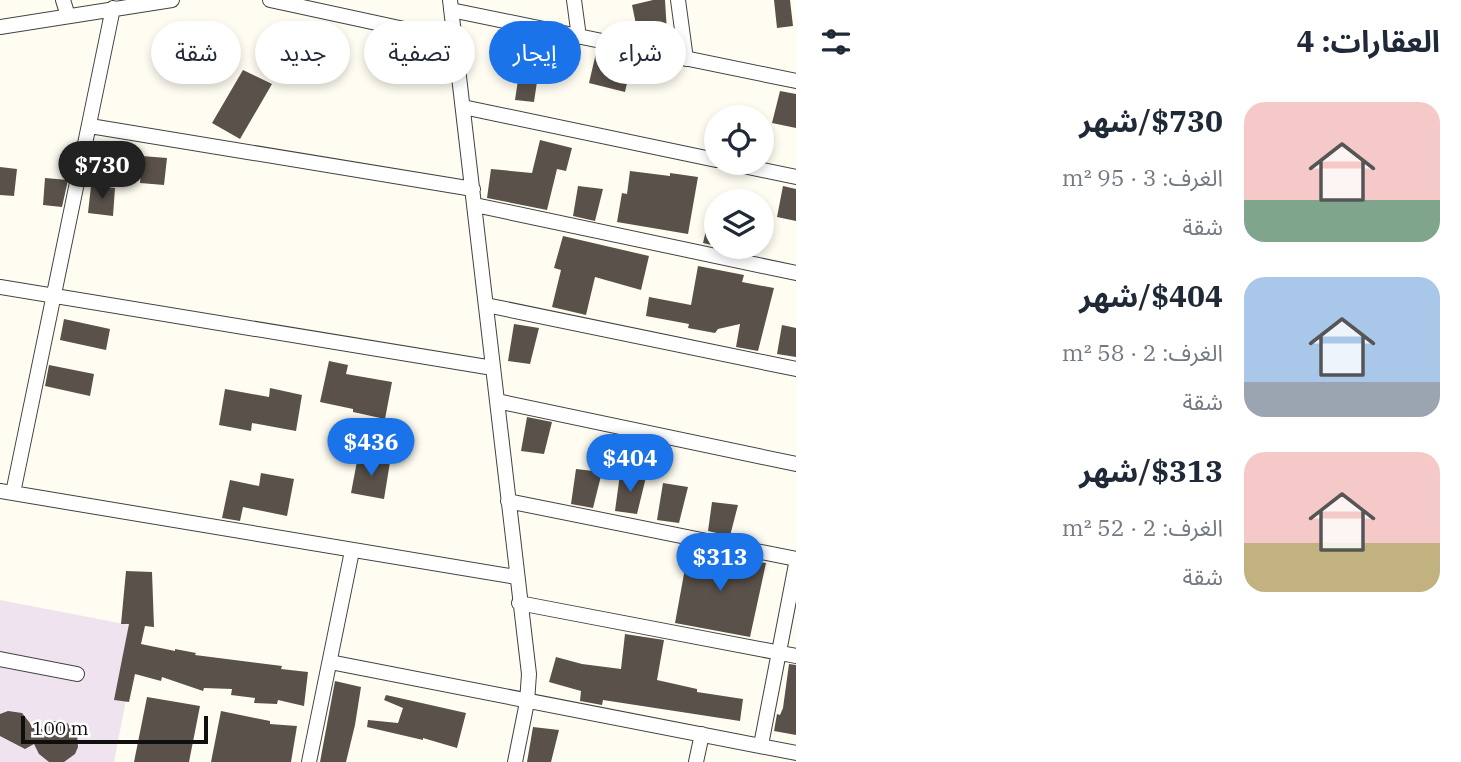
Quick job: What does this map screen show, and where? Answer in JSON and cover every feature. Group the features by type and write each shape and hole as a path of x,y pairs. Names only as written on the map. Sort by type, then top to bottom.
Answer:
{"street":[{"path":"63,0 68,16"},
{"path":"0,27 172,0"},
{"path":"271,0 326,6 382,21"},
{"path":"574,0 577,21"},
{"path":"678,0 681,21"},
{"path":"451,5 515,21"},
{"path":"113,8 53,296 6,492 516,577"},
{"path":"686,58 796,81"},
{"path":"460,84 529,674 527,702 515,762"},
{"path":"463,107 704,157"},
{"path":"90,126 472,189"},
{"path":"774,172 796,177"},
{"path":"475,205 796,273"},
{"path":"0,288 493,368"},
{"path":"486,305 796,369"},
{"path":"497,401 796,464"},
{"path":"508,501 796,562 761,745"},
{"path":"309,762 352,551"},
{"path":"519,603 796,656"},
{"path":"0,659 77,674"},
{"path":"330,662 796,753"},
{"path":"696,762 702,734"}],"shaded area":[{"path":"0,600 140,627 114,762 0,762"}],"building":[{"path":"665,0 666,21 635,21 632,5"},
{"path":"774,0 790,0 793,26 777,28"},
{"path":"595,57 595,84 627,84 625,92 589,83"},
{"path":"243,70 255,76 255,84 272,84 240,139 212,123 235,84 241,84"},
{"path":"517,84 537,84 534,102 515,100"},
{"path":"780,91 796,94 796,128 774,123"},
{"path":"540,140 572,148 566,171 557,169 547,210 487,198 491,169 532,173"},
{"path":"142,156 167,158 164,185 140,183"},
{"path":"0,167 17,169 14,196 0,195"},
{"path":"630,171 698,177 688,234 617,222 622,193 627,194"},
{"path":"45,178 68,180 62,207 43,205"},
{"path":"91,186 115,188 113,216 88,213"},
{"path":"578,186 603,189 595,221 573,216"},
{"path":"783,186 796,189 796,221 777,217"},
{"path":"563,236 649,256 641,290 595,277 586,315 552,307 561,270 554,268"},
{"path":"698,266 744,275 742,282 774,288 758,351 736,347 740,324 718,329 715,333 688,328 689,324 646,316 649,297 691,305"},
{"path":"64,319 110,329 106,350 60,340"},
{"path":"514,324 539,328 530,364 508,361"},
{"path":"782,325 796,328 796,357 777,354"},
{"path":"329,361 348,365 346,374 392,382 385,419 320,402"},
{"path":"49,365 94,374 90,396 45,386"},
{"path":"270,388 302,395 296,431 252,423 251,431 219,425 225,389 269,397"},
{"path":"527,417 552,422 544,454 521,451"},
{"path":"358,456 390,462 384,499 351,493"},
{"path":"576,469 602,472 593,508 571,504"},
{"path":"261,473 294,479 287,516 243,507 240,521 222,518 230,480 259,486"},
{"path":"620,474 646,477 637,514 615,511"},
{"path":"663,483 688,487 679,523 657,520"},
{"path":"712,502 738,505 730,536 708,531"},
{"path":"705,550 726,555 725,557 766,563 750,637 675,623 688,552 704,555"},
{"path":"126,571 152,572 154,627 145,626 141,644 308,672 304,706 278,700 277,704 254,703 255,698 231,695 232,689 204,688 203,691 162,677 161,681 135,674 129,702 114,700 129,624 121,624"},
{"path":"625,634 664,640 657,680 697,689 697,692 743,699 740,721 603,700 602,705 580,701 581,691 549,682 556,657 582,664 621,669"},
{"path":"789,664 796,665 796,735 774,731 777,714 780,715 783,708"},
{"path":"335,681 361,687 355,725 346,762 320,762"},
{"path":"386,695 466,713 457,748 367,727 368,720 398,723 403,708 384,700"},
{"path":"147,697 200,706 189,762 134,762"},
{"path":"8,711 22,713 37,732 53,721 67,723 77,734 78,747 75,754 64,762 49,762 39,754 34,744 25,749 0,736 0,714"},
{"path":"221,711 270,721 270,724 297,726 291,762 211,762"},
{"path":"533,727 559,730 551,762 527,762"}]}
